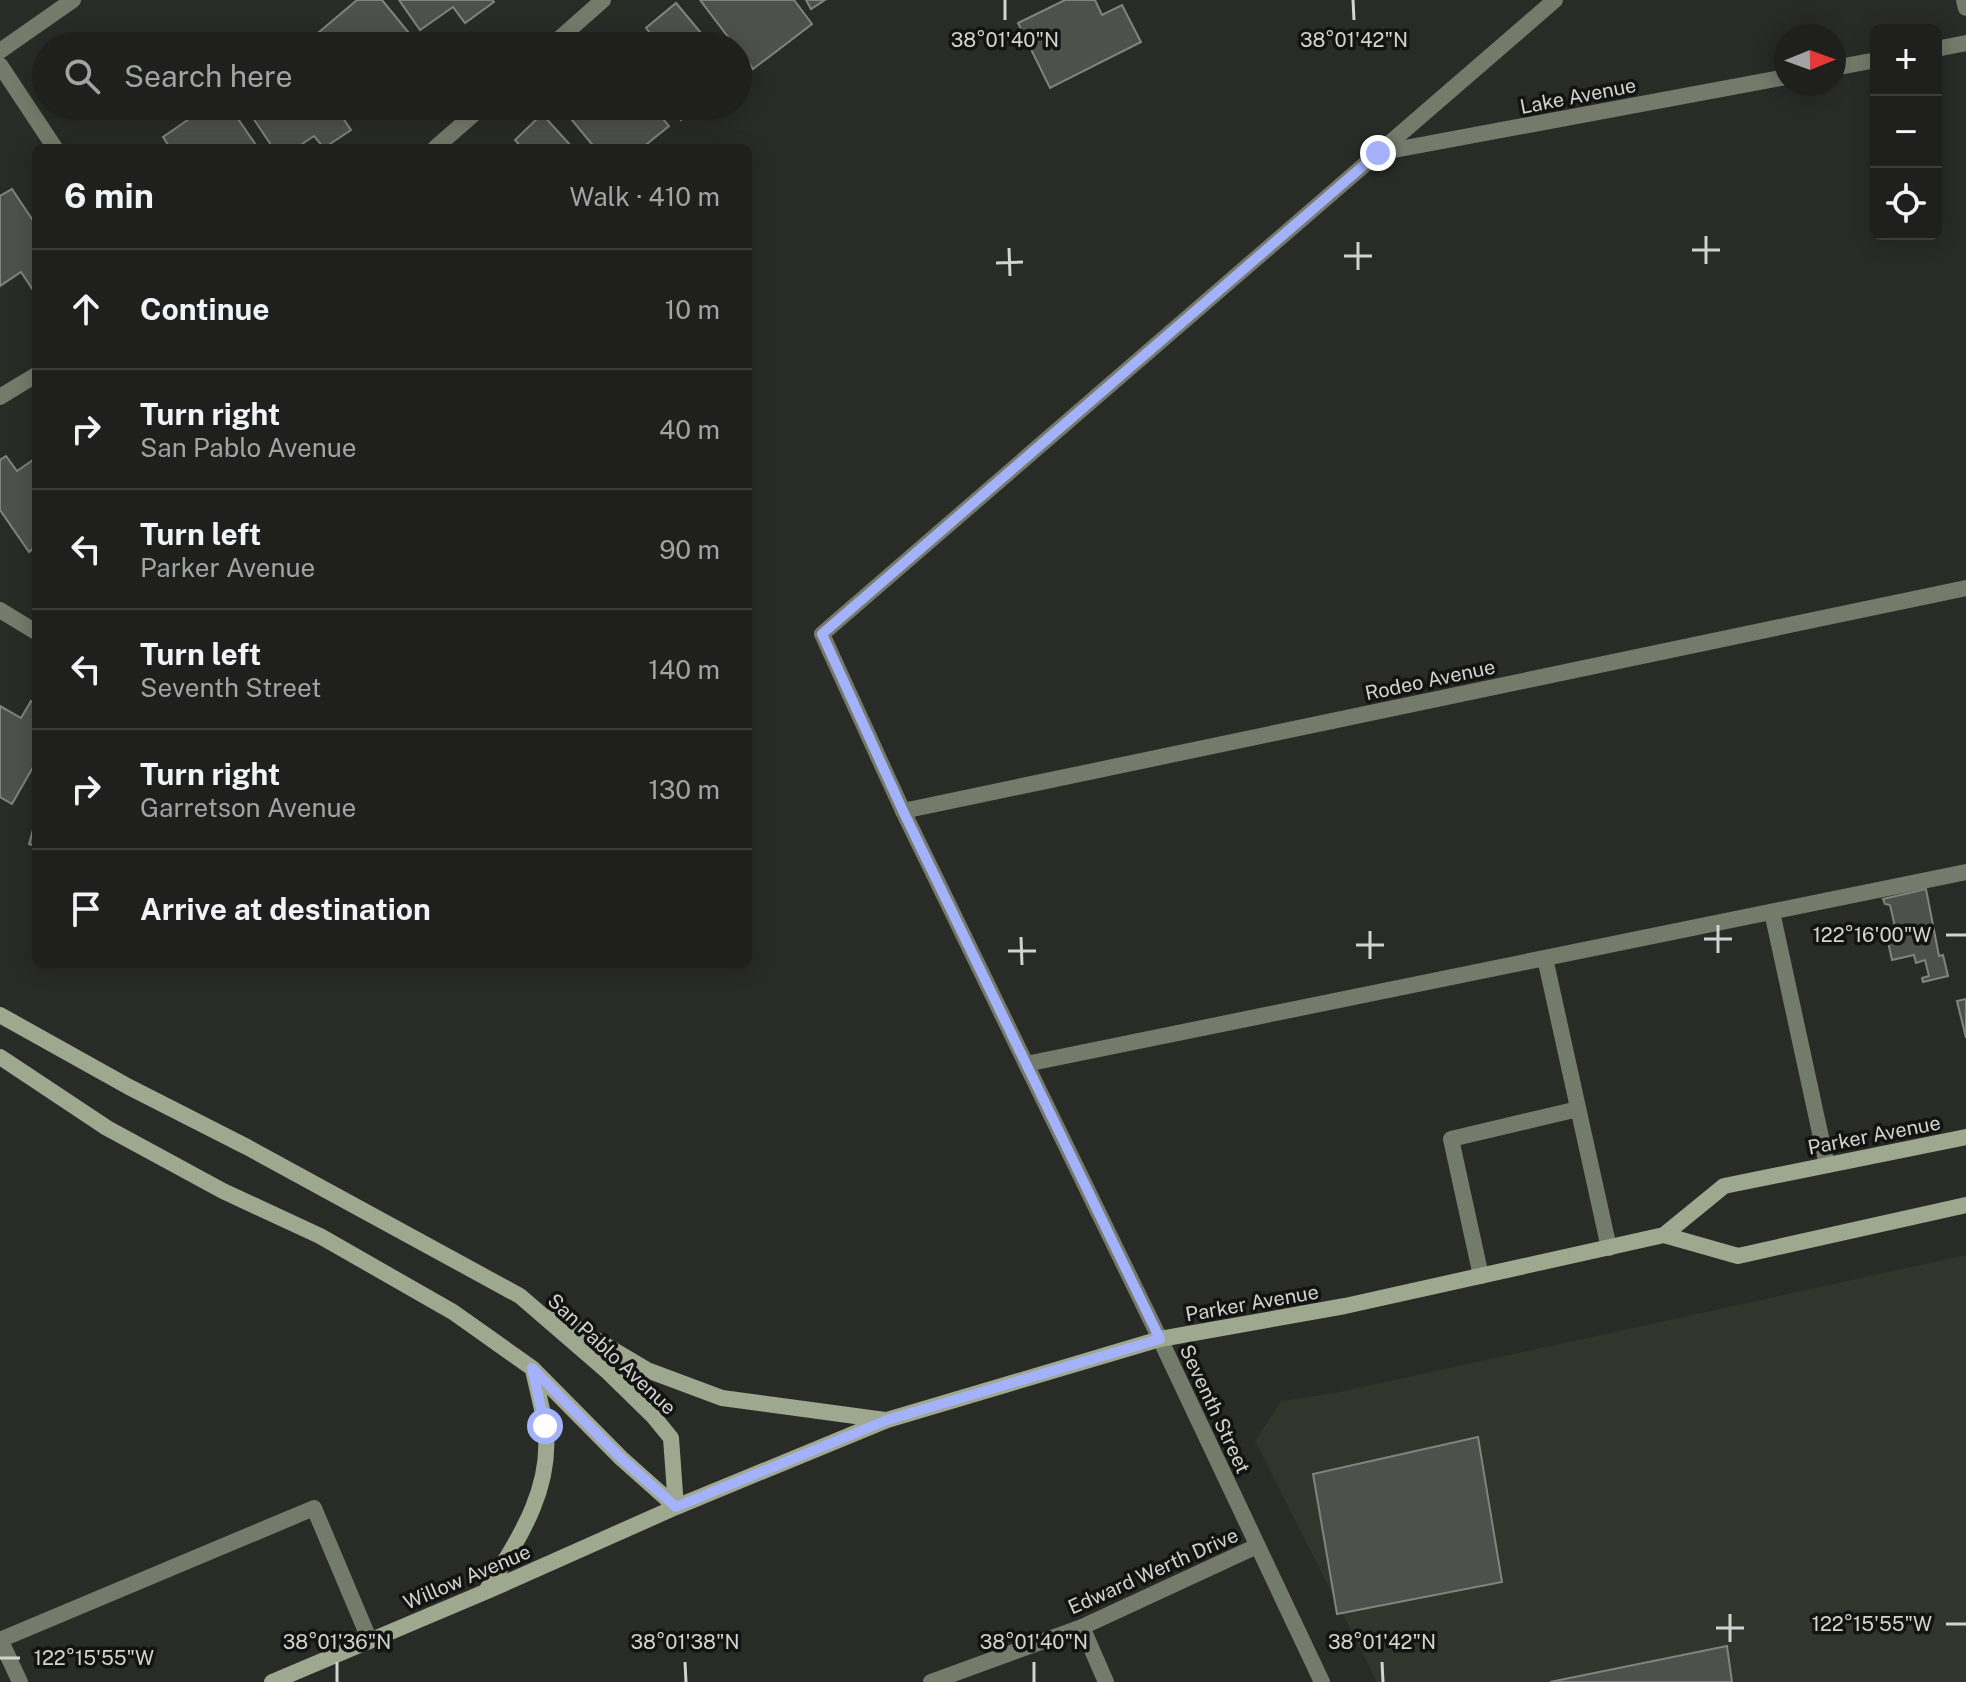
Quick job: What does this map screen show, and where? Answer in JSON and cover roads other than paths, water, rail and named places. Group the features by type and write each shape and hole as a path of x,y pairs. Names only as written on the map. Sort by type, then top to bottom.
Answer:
{"main road":[{"name":"San Pablo Avenue","path":"0,1015 520,1296 608,1372 671,1438 676,1507"},
{"path":"0,1057 107,1128 223,1191 320,1236 453,1312 532,1368 621,1458 676,1507"},
{"name":"Parker Avenue","path":"676,1507 887,1420 1160,1339 1345,1306 1664,1235 1724,1186 1966,1137"},
{"name":"Parker Avenue","path":"1664,1235 1738,1256 1966,1205"},
{"path":"520,1296 647,1370 722,1398 887,1420"},
{"path":"485,1592 524,1531 538,1496 546,1459 545,1426 532,1368"},
{"name":"Willow Avenue","path":"272,1682 676,1507"}],"street":[{"path":"0,51 73,0"},
{"path":"567,32 603,0"},
{"path":"1378,153 1555,0"},
{"path":"1964,0 1966,8"},
{"path":"1942,48 1966,43"},
{"path":"1846,66 1870,61"},
{"path":"0,65 32,113"},
{"name":"Lake Avenue","path":"1378,153 1774,79"},
{"path":"36,120 52,144"},
{"path":"440,144 467,120"},
{"name":"Seventh Street","path":"1322,1682 1160,1339 903,811 822,634 1378,153"},
{"path":"0,397 32,377"},
{"name":"Rodeo Avenue","path":"903,811 1966,588"},
{"path":"0,610 32,630"},
{"path":"1026,1064 1966,872"},
{"path":"1772,912 1827,1165"},
{"path":"1545,958 1609,1248"},
{"path":"1481,1276 1451,1139 1578,1109"},
{"path":"20,1682 0,1640 314,1508 370,1641"},
{"name":"Edward Werth Drive","path":"931,1682 1082,1627 1257,1546"},
{"path":"1082,1627 1106,1682"}]}
